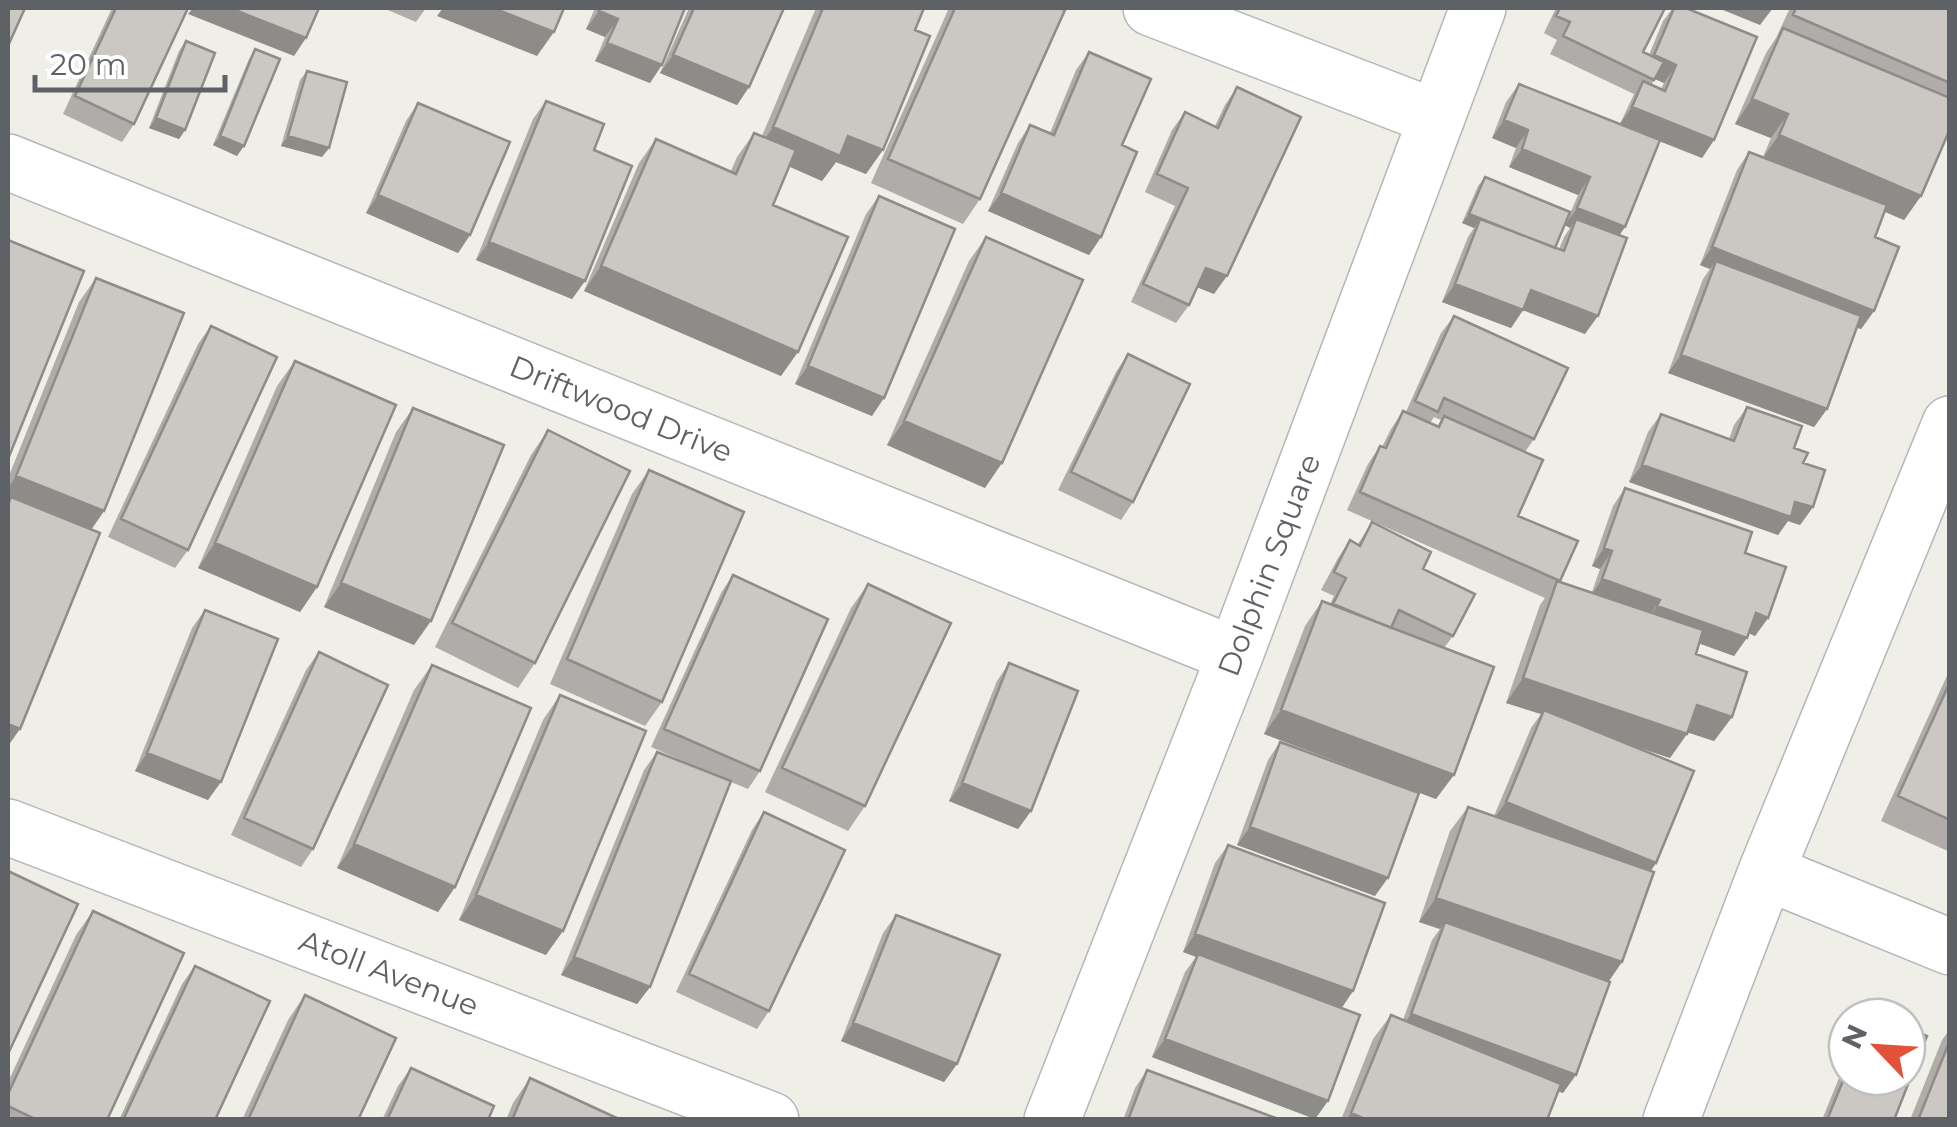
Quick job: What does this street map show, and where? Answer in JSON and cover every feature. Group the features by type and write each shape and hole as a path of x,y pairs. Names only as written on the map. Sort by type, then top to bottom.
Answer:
{"street":[{"path":"1151,8 1437,118"},
{"name":"Dolphin Square","path":"1052,1120 1235,656 1478,8"},
{"name":"Driftwood Drive","path":"8,162 1235,656"},
{"path":"1671,1120 1766,872 1950,424"},
{"name":"Atoll Avenue","path":"8,827 771,1120"},
{"path":"1766,872 1950,947"}],"building":[{"path":"8,8 25,8 8,46"},
{"path":"116,8 188,8 134,124 75,96"},
{"path":"230,8 319,8 306,38"},
{"path":"493,8 564,8 554,32"},
{"path":"685,8 662,65 607,43 618,19 599,11"},
{"path":"694,8 784,8 749,87 673,55"},
{"path":"823,8 924,8 915,30 930,36 883,150 848,136 840,156 773,127"},
{"path":"955,8 1065,10 980,199 888,159"},
{"path":"1560,8 1665,8 1643,52 1664,62 1654,80 1563,36 1570,22 1556,16"},
{"path":"1674,8 1686,8 1757,37 1714,140 1632,107 1643,81 1665,91 1676,65 1654,55"},
{"path":"1796,8 1950,8 1950,83 1793,15"},
{"path":"1783,28 1950,98 1950,129 1921,196 1779,135 1788,114 1752,99"},
{"path":"186,41 215,53 185,130 156,118"},
{"path":"255,49 280,59 244,146 220,136"},
{"path":"1089,52 1151,79 1122,145 1137,152 1101,237 1001,193 1030,125 1054,135"},
{"path":"307,71 347,82 329,148 288,136"},
{"path":"1519,84 1660,140 1625,227 1577,208 1590,177 1522,149 1528,130 1504,120"},
{"path":"1237,87 1301,117 1227,276 1206,268 1189,305 1143,284 1188,188 1157,174 1185,112 1218,128"},
{"path":"546,101 604,124 594,150 632,166 585,281 489,242"},
{"path":"418,103 510,142 470,235 378,195"},
{"path":"754,133 796,150 773,205 848,237 798,352 601,266 656,139 736,174"},
{"path":"1749,152 1887,205 1875,237 1899,247 1874,311 1712,247"},
{"path":"1485,177 1570,212 1555,248 1469,214"},
{"path":"879,196 955,229 884,398 808,366"},
{"path":"1480,219 1564,251 1576,219 1627,238 1598,316 1531,290 1523,310 1455,284"},
{"path":"986,237 1083,280 1002,463 904,421"},
{"path":"8,240 84,271 8,459"},
{"path":"1716,261 1861,316 1827,409 1681,355"},
{"path":"96,278 184,313 104,511 16,476"},
{"path":"1454,316 1568,368 1534,439 1444,398 1438,412 1415,401"},
{"path":"211,326 277,357 188,550 121,519"},
{"path":"1128,354 1190,384 1133,502 1071,472"},
{"path":"295,361 396,405 317,587 215,543"},
{"path":"1747,407 1802,426 1794,448 1808,453 1803,463 1825,470 1813,507 1795,502 1791,517 1642,465 1661,414 1734,441"},
{"path":"413,408 504,445 431,621 341,583"},
{"path":"1403,411 1439,427 1444,416 1543,460 1518,516 1578,541 1560,581 1360,492 1380,446 1386,448"},
{"path":"548,430 630,471 535,663 452,623"},
{"path":"649,470 744,512 662,702 567,659"},
{"path":"1625,488 1752,532 1745,553 1786,567 1768,618 1756,613 1747,638 1657,606 1660,600 1602,579 1612,551 1604,548"},
{"path":"11,497 100,533 20,729 8,724"},
{"path":"1372,522 1431,552 1423,569 1475,594 1453,636 1399,610 1391,628 1333,604 1346,578 1334,572 1350,540 1360,546"},
{"path":"733,575 828,619 760,771 664,729"},
{"path":"1557,581 1703,630 1696,654 1747,672 1732,717 1697,705 1687,734 1523,678"},
{"path":"868,584 951,623 865,806 782,768"},
{"path":"1322,601 1494,667 1454,775 1281,710"},
{"path":"205,610 278,639 221,782 147,753"},
{"path":"319,652 388,685 313,849 244,818"},
{"path":"1009,663 1078,691 1031,811 962,783"},
{"path":"432,665 531,708 455,887 354,844"},
{"path":"1950,682 1950,820 1898,796"},
{"path":"560,695 646,731 563,931 476,895"},
{"path":"1544,710 1694,771 1656,863 1506,802"},
{"path":"1280,742 1419,793 1388,878 1250,827"},
{"path":"657,752 731,781 650,987 574,957"},
{"path":"1468,807 1654,872 1622,962 1436,898"},
{"path":"764,812 845,850 769,1011 689,974"},
{"path":"1228,845 1385,903 1353,991 1195,934"},
{"path":"8,871 78,904 8,1054"},
{"path":"93,911 184,953 107,1120 37,1120 8,1106 8,1094"},
{"path":"896,915 1000,955 957,1064 853,1023"},
{"path":"1445,922 1610,982 1576,1075 1411,1014"},
{"path":"1198,954 1360,1015 1328,1101 1165,1039"},
{"path":"195,966 270,1001 215,1120 123,1120"},
{"path":"305,995 396,1038 358,1120 248,1120"},
{"path":"1391,1015 1561,1084 1547,1120 1367,1120 1351,1113"},
{"path":"1950,1040 1950,1120 1918,1120"},
{"path":"411,1068 494,1106 488,1120 387,1120"},
{"path":"1147,1070 1281,1120 1128,1120"},
{"path":"530,1078 621,1120 512,1120"},
{"path":"1836,1097 1903,1097 1894,1120 1827,1120"}]}
